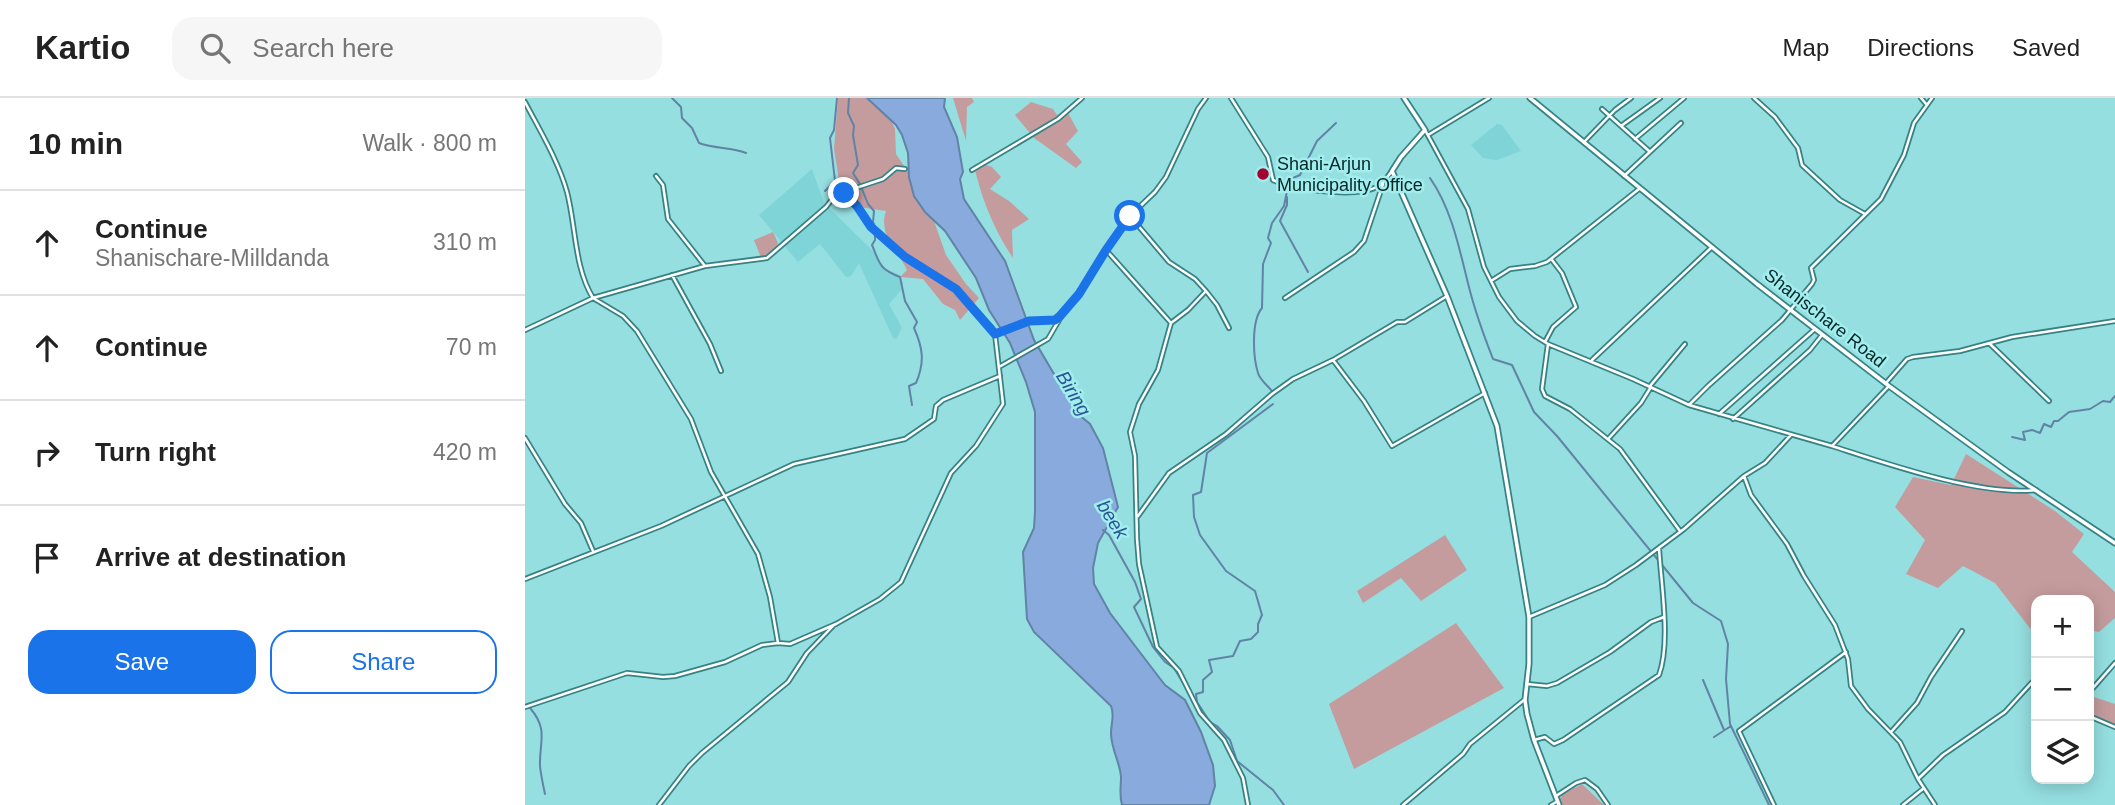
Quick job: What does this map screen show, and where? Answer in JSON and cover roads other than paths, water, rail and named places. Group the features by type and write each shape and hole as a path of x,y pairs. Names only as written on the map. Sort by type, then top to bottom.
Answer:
{"street":[{"path":"972,170 1058,119 1082,98"},
{"path":"999,367 1048,339 1130,216 1166,177 1198,109 1206,98"},
{"path":"1231,98 1268,157 1273,180 1285,185 1324,191 1375,188 1383,183"},
{"path":"1404,98 1428,135 1468,209 1490,281 1512,316 1547,343 1689,405 1733,419 1973,485 2036,490"},
{"path":"1428,135 1489,98"},
{"name":"Shanischare Road","path":"1531,98 1822,335 1942,426 2115,543"},
{"path":"1584,142 1631,98"},
{"path":"1621,126 1660,98"},
{"path":"1635,139 1684,98"},
{"path":"1754,98 1775,117 1793,139 1803,166 1840,200 1865,214"},
{"path":"1921,98 1927,105"},
{"path":"1689,405 1792,311 1814,280 1811,268 1881,199 1904,155 1914,122 1932,98"},
{"path":"525,102 567,192 580,263 593,298 623,316 637,331 691,419 711,472 758,554 770,597 778,643"},
{"path":"1602,109 1649,152"},
{"path":"1624,176 1681,123"},
{"path":"1285,298 1359,247 1369,227 1383,183 1425,130"},
{"path":"525,330 593,298 705,266 767,258 833,198 883,179 896,168 905,169"},
{"path":"1392,171 1447,296 1497,426 1528,617 1529,664 1525,700 1534,740 1558,801"},
{"path":"656,176 663,185 668,219 705,266"},
{"path":"1490,281 1510,269 1542,265 1639,188"},
{"path":"526,705 627,673 675,676 725,662 762,645 790,643 836,624 880,599 901,582 951,473 976,446 1001,408 1004,400 995,334 956,289 905,257 871,227 857,206 842,193"},
{"path":"1130,216 1169,262 1195,279 1206,291 1217,304 1229,328"},
{"path":"1591,361 1711,247"},
{"path":"1106,250 1171,323"},
{"path":"1551,258 1562,273 1577,307 1553,327 1547,343 1542,389 1545,396 1570,409 1609,439 1632,462 1680,531"},
{"path":"672,275 710,344 721,371"},
{"path":"1206,291 1171,323 1161,351 1158,370 1139,404 1129,432 1135,456 1139,564 1157,647 1179,671 1200,713 1224,740 1243,778 1248,805"},
{"path":"1138,517 1169,472 1226,434 1276,391 1397,322 1405,322 1447,296"},
{"path":"995,334 1029,321 1055,320 1066,310"},
{"path":"1832,446 1888,385 1907,359 1960,351 2012,337 2115,321"},
{"path":"1719,414 1815,328"},
{"path":"1733,419 1822,335"},
{"path":"1609,439 1685,344"},
{"path":"1990,344 2049,401"},
{"path":"1332,360 1364,401 1392,446 1485,393"},
{"path":"525,579 683,516 794,464 905,439 934,419 936,406 943,400 1000,376"},
{"path":"1528,617 1605,585 1659,548 1744,476 1765,463 1791,435"},
{"path":"525,438 565,504 581,523 593,551"},
{"path":"1744,476 1751,495 1787,544 1830,615 1846,652 1851,685 1868,709 1900,742 1918,779 1935,805"},
{"path":"1534,740 1545,737 1554,744 1563,740 1659,675 1662,665 1664,617 1659,548"},
{"path":"1527,684 1547,686 1557,683 1610,652 1651,622 1664,617"},
{"path":"659,805 688,766 788,682 816,643 836,624"},
{"path":"1891,732 1917,703 1962,631"},
{"path":"810,634 816,643"},
{"path":"1774,805 1739,731 1846,652"},
{"path":"2094,688 2115,663"},
{"path":"1918,779 1952,747 2005,712 2031,683"},
{"path":"1403,805 1463,754 1470,744 1525,700"},
{"path":"2094,718 2115,727"},
{"path":"1551,805 1576,783 1585,780 1597,789 1608,805"},
{"path":"1903,805 1924,788"}],"waterway":[{"path":"672,98 681,107 682,118 692,128 699,143 746,153"},
{"path":"825,191 835,181 830,138 834,130 837,98"},
{"path":"849,98 848,113 854,126 858,165 853,173 874,211 873,222 876,229"},
{"path":"1287,191 1286,181 1300,175 1317,141 1336,123"},
{"path":"1430,178 1450,218 1475,308 1493,359 1512,365 1534,412 1557,436 1693,603 1721,621 1728,644 1726,679 1730,724 1769,805"},
{"path":"1272,391 1258,373 1254,349 1255,330 1262,308 1263,264 1271,243 1268,238 1272,223 1284,206 1287,191"},
{"path":"1287,197 1287,205 1280,221 1308,272"},
{"path":"875,233 872,245 879,261 884,268 900,277 905,301 917,322 914,328 922,362 916,383 909,386 912,405"},
{"path":"2012,437 2025,440 2023,432 2032,430 2040,433 2044,424 2051,427 2054,421 2069,412 2090,409 2103,401 2110,402 2115,396"},
{"path":"1197,702 1196,694 1203,692 1203,680 1212,672 1209,660 1233,656 1240,641 1251,639 1258,632 1262,615 1255,591 1226,571 1200,535 1194,517 1193,495 1201,492 1207,453 1273,404"},
{"name":"beek","path":"1103,530 1109,535 1135,582 1141,599 1134,607 1153,647 1165,662 1174,668 1191,696"},
{"path":"1703,680 1724,730"},
{"path":"1197,702 1210,722 1230,740 1237,761 1273,790 1284,805"},
{"path":"530,708 541,730 540,766 545,794"},
{"path":"1714,737 1731,726"}],"place":[{"name":"Shani-Arjun Municipality Office","path":"1263,174"}],"water label":[{"name":"Biring","path":"1074,393"}]}
